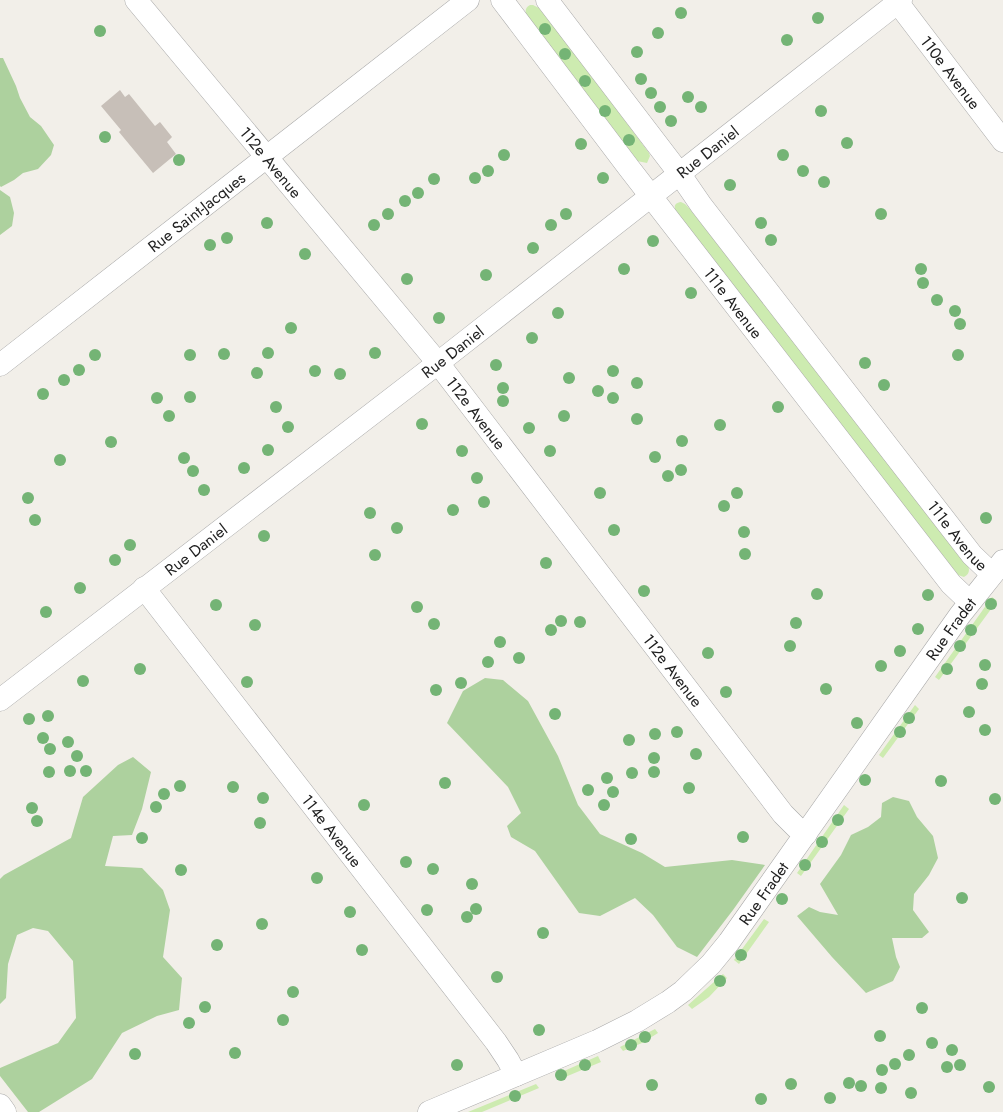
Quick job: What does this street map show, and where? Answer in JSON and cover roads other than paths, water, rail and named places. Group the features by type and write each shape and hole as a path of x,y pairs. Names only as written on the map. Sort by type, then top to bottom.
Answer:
{"street":[{"name":"112e Avenue","path":"136,0 200,75 266,158 438,363 783,814 796,827 806,834"},
{"name":"Rue Saint-Jacques","path":"0,365 468,0"},
{"name":"111e Avenue","path":"502,0 651,196 951,584 970,602"},
{"name":"111e Avenue","path":"547,0 706,211 972,555 997,568"},
{"name":"Rue Daniel","path":"0,700 438,363 900,1"},
{"name":"110e Avenue","path":"900,1 1003,141"},
{"name":"Rue Fradet","path":"429,1112 621,1030 658,1009 683,991 700,976 721,954 970,602 997,568"},
{"name":"114e Avenue","path":"144,588 491,1036 508,1060 516,1076"},
{"path":"0,1105 5,1112"}]}
